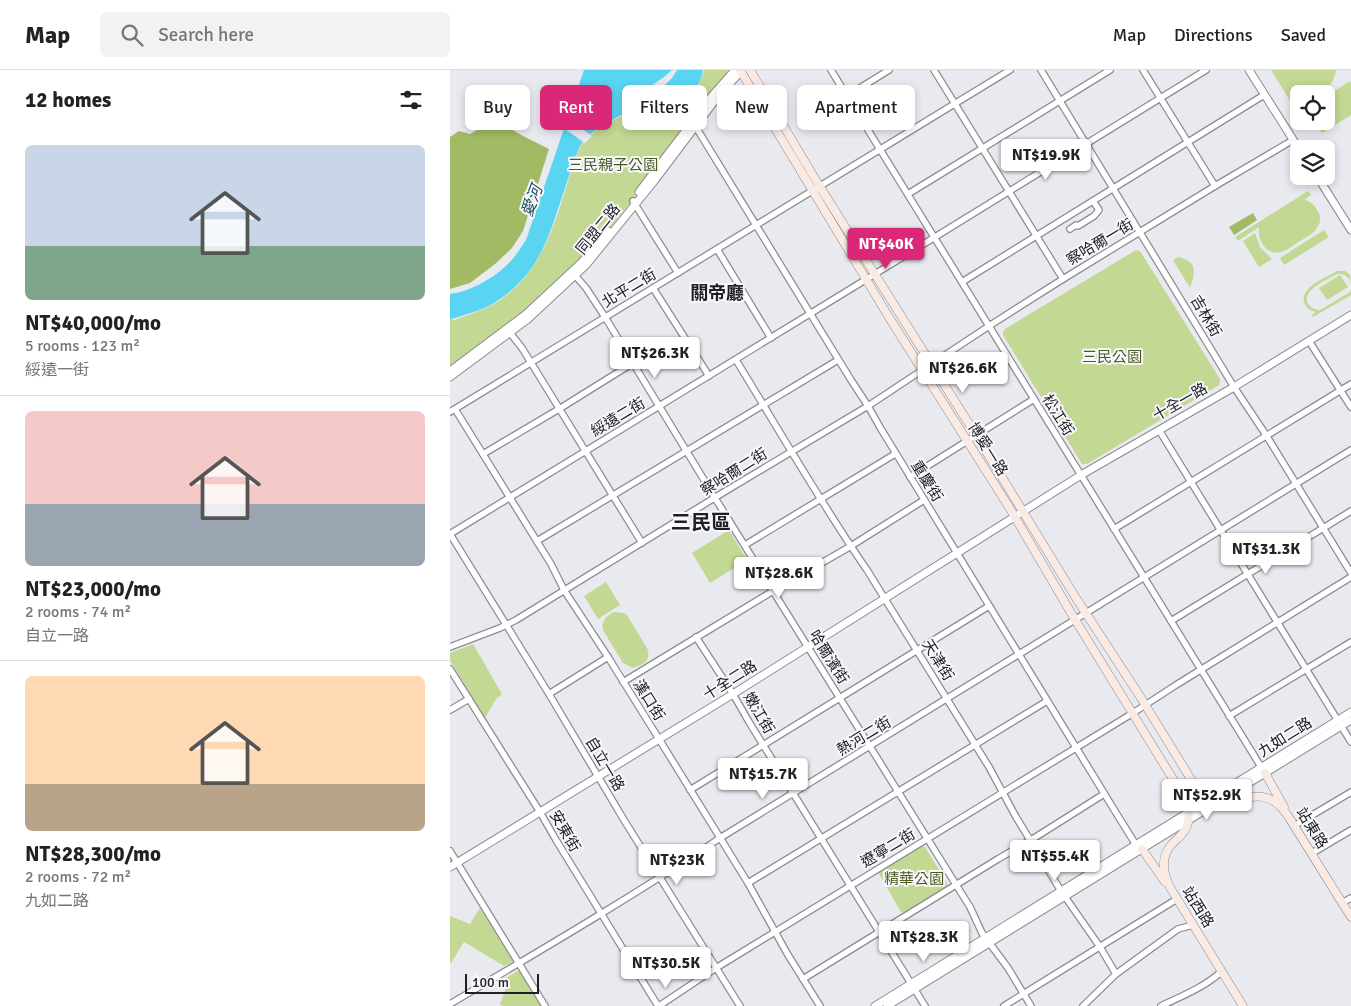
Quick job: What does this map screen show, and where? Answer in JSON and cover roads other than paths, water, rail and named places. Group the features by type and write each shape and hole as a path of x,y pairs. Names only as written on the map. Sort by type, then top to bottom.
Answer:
{"main road":[{"name":"博愛一路","path":"740,70 866,280 1015,517 1187,802 1189,816"},
{"name":"博愛一路","path":"750,70 1086,614 1199,791 1211,802"},
{"path":"1263,770 1288,816"},
{"name":"站東路","path":"1211,802 1233,802 1253,796 1262,796 1282,808 1351,917"},
{"name":"站西路","path":"1189,816 1183,833 1169,849 1164,861 1165,875 1177,899 1244,1006"},
{"path":"1139,847 1171,889"}],"street":[{"name":"同盟二路","path":"707,110 740,70"},
{"name":"松江街","path":"831,70 840,85"},
{"path":"865,85 889,70"},
{"path":"934,70 1063,279"},
{"name":"北平二街","path":"452,410 1010,70"},
{"name":"吉林街","path":"1041,70 1351,573"},
{"path":"908,194 1110,70"},
{"path":"1143,70 1215,186"},
{"name":"綏遠二街","path":"450,534 1206,70"},
{"path":"1249,70 1293,140"},
{"path":"962,282 1264,95"},
{"name":"同盟二路","path":"450,377 509,331 574,274 582,262 634,202 690,130"},
{"name":"重慶街","path":"697,130 868,406 1104,794 1139,847"},
{"name":"松江街","path":"868,130 1263,770"},
{"name":"察哈爾一街","path":"923,371 1063,279 1290,142"},
{"path":"1323,185 1351,230"},
{"path":"1070,229 1094,216 1099,210 1093,201"},
{"path":"634,202 678,273"},
{"path":"717,249 771,338"},
{"name":"哈爾濱街","path":"574,274 586,288 605,317 715,498 970,907 987,941 1008,968 1031,1006"},
{"path":"653,288 709,376"},
{"name":"十全一路","path":"1022,512 1351,315"},
{"path":"509,331 531,362 642,543"},
{"name":"同盟二路","path":"450,371 509,331"},
{"path":"1310,341 1351,407"},
{"name":"天津街","path":"736,360 947,699 1062,894 1100,947 1116,974"},
{"path":"537,541 838,360"},
{"path":"483,454 633,363"},
{"name":"察哈爾二街","path":"450,647 507,625 923,371"},
{"path":"1114,529 1351,384"},
{"path":"910,477 1034,399"},
{"name":"漢口街","path":"452,410 483,454 537,541 564,590 608,657 748,883 820,1006"},
{"path":"1159,430 1351,742"},
{"name":"熱河二街","path":"450,1004 601,915 720,838 1351,450"},
{"path":"745,545 896,454"},
{"path":"623,682 851,546 924,500"},
{"path":"1171,621 1351,511"},
{"name":"十全二路","path":"450,867 733,694 1022,512"},
{"name":"自立一路","path":"450,534 740,1006"},
{"name":"遼寧二街","path":"658,1006 716,968 1133,713 1351,577"},
{"path":"690,790 989,606"},
{"name":"嫩江街","path":"696,637 925,1006"},
{"path":"1229,716 1351,642"},
{"path":"549,694 608,657"},
{"name":"安東街","path":"450,669 658,1006"},
{"path":"450,710 469,699"},
{"path":"748,883 1047,701"},
{"name":"九如二路","path":"875,1006 913,986 987,941 1339,723 1351,712"},
{"name":"九如二路","path":"1339,723 1351,720"},
{"path":"1294,826 1351,792"},
{"path":"803,979 1104,794"},
{"path":"1311,852 1316,851 1351,830"},
{"path":"450,850 545,1006"},
{"path":"1342,903 1351,898"},
{"path":"1004,1006 1177,899"},
{"path":"1082,1006 1116,974 1178,929 1194,925"},
{"path":"1161,1006 1199,987 1222,971"},
{"name":"九如二路","path":"887,1006 913,986"}],"water":[{"name":"愛河","path":"584,70 703,70 697,85 622,85 622,115 612,120 612,85 579,85"},
{"name":"愛河","path":"564,130 597,130 583,141 580,147 548,238 533,266 524,278 512,290 487,307 450,319 450,294 474,287 497,274 512,260 526,240"}],"district":[{"name":"關帝廳","path":"717,293"},
{"name":"三民區","path":"701,522"}],"park label":[{"name":"三民親子公園","path":"613,165"},
{"name":"三民公園","path":"1112,357"},
{"name":"精華公園","path":"914,879"}]}
